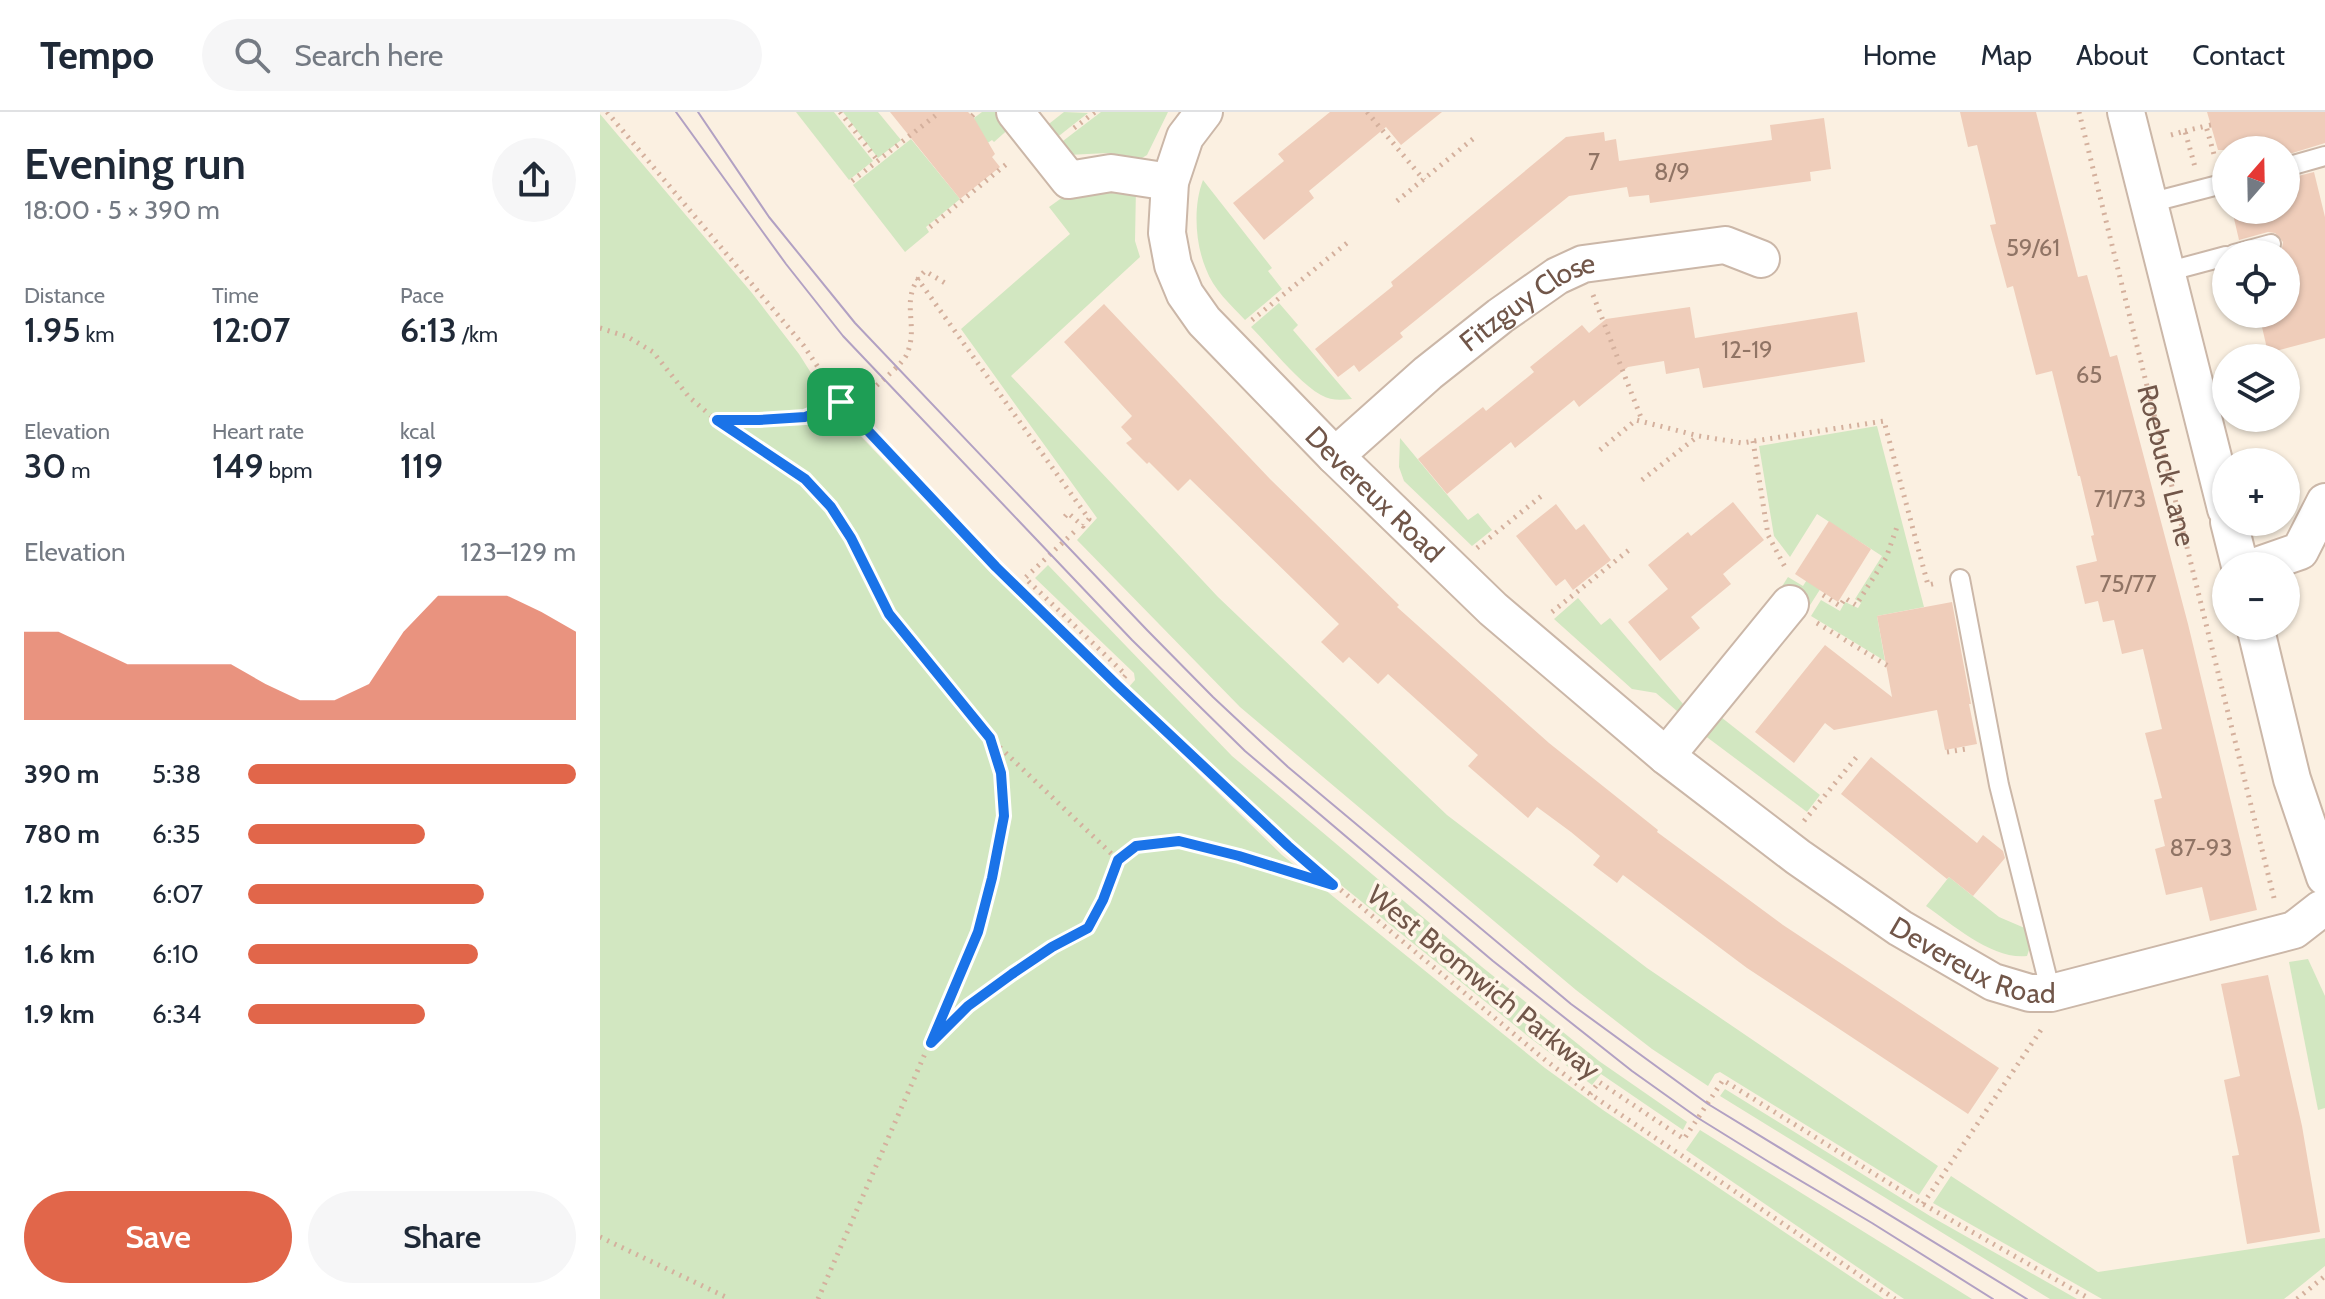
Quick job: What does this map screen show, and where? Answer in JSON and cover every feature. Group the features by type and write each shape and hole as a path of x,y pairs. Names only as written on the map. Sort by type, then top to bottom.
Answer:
{"street":[{"name":"Devereux Road","path":"1204,112 1185,137 1170,182 1167,233 1173,265 1185,294 1204,321 1335,456 1493,609 1666,756 1798,857 1900,928 1993,982 2030,993 2049,1008 2294,930 2324,901"},
{"name":"Roebuck Lane","path":"2126,112 2212,454"},
{"path":"1026,126 1069,180 1111,173 1170,182"},
{"name":"Fitzguy Close","path":"1335,456 1428,373 1557,276 1583,264 1725,245 1761,259"},
{"path":"2297,552 2325,502"},
{"path":"1666,756 1805,599"},
{"path":"2258,640 2324,901"}],"lane":[{"path":"2149,203 2212,187"},
{"path":"2166,272 2212,260"},
{"path":"1960,579 1999,785 2049,1008"}],"path":[{"name":"West Bromwich Parkway","path":"607,112 804,346 841,402 996,567 1288,846 1590,1094 1895,1299"},
{"path":"840,112 878,161"},
{"path":"852,181 940,112"},
{"path":"1367,112 1424,180"},
{"name":"Roebuck Lane","path":"2079,112 2277,911"},
{"path":"930,227 1026,126"},
{"path":"2171,135 2185,131 2208,126 2216,162 2195,168 2185,131"},
{"path":"1397,201 1474,138"},
{"path":"1243,327 1347,243"},
{"path":"717,420 805,417 841,402 868,377 876,386 906,357 912,333 910,293 917,278 925,271 945,283"},
{"path":"917,278 1089,519 1083,526 1068,513 1062,520"},
{"path":"1589,285 1642,421"},
{"path":"600,328 628,337 653,352 689,397 717,420 805,479 831,507 851,538 889,614 990,738 1118,860"},
{"path":"1600,450 1636,420 1742,443 1884,421 1928,585 1960,579"},
{"path":"1642,480 1699,436"},
{"path":"1753,441 1768,535"},
{"path":"1471,553 1545,493"},
{"path":"1805,599 1840,606 1845,598 1856,605 1886,558 1898,524"},
{"path":"1074,532 1025,578 1126,675 1117,685"},
{"path":"1543,619 1629,550"},
{"path":"818,1299 978,932 1004,816 1001,773 990,738"},
{"path":"1804,822 1859,754"},
{"path":"931,1043 968,1006 1052,947 1088,928 1103,900 1118,860 1136,846 1179,841 1333,885"},
{"path":"1923,1204 2049,1008"},
{"path":"1590,1094 1599,1082 1684,1139 1723,1080 1923,1204 2090,1299"},
{"path":"600,1237 730,1299"},
{"path":"2297,1299 2325,1276"}],"green space":[{"path":"796,112 834,112 873,161 849,180"},
{"path":"843,112 878,112 901,140 878,158"},
{"path":"982,112 1002,112 1012,126 994,142 992,140 983,146 974,118"},
{"path":"1064,112 1088,113 1055,139 1045,127"},
{"path":"1101,112 1168,112 1147,155 1142,158 1108,153 1068,155 1059,144"},
{"path":"600,114 752,293 799,354 832,406 970,551 1282,855 1545,1068 1884,1299 600,1299"},
{"path":"911,139 960,199 926,227 929,232 905,252 853,185"},
{"path":"1203,180 1272,268 1268,271 1282,289 1245,320 1218,290 1202,259 1197,213"},
{"path":"1136,187 1135,241 1140,257 1011,376 1218,597 1447,815 1647,968 1938,1166 1919,1195 1720,1072 1715,1074 1708,1086 1652,1049 1576,990 1240,707 1077,540 1097,518 961,329 1070,234 1049,207 1063,197"},
{"path":"1279,303 1298,325 1293,330 1352,399 1329,398 1312,389 1251,327"},
{"path":"1877,426 1924,607 1877,616 1885,661 1811,616 1821,600 1840,611 1845,602 1858,608 1861,603 1855,599 1882,556 1817,514 1790,557 1774,536 1759,446"},
{"path":"1400,438 1468,520 1478,513 1492,530 1472,546 1404,481 1399,467"},
{"path":"1048,565 1232,756 1482,967 1599,1061 1687,1122 1683,1130 1601,1074 1592,1085 1320,868 1128,688 1135,680 1134,673 1035,578"},
{"path":"1812,572 1826,580 1805,613 1779,591 1788,577 1803,586"},
{"path":"1578,598 1601,625 1610,618 1689,711 1684,717 1656,693 1632,689 1554,619"},
{"path":"1712,710 1820,795 1807,812 1696,729"},
{"path":"1949,877 1999,917 2027,929 2027,956 2014,956 1987,947 1926,906"},
{"path":"2308,959 2325,996 2325,1108 2318,1110 2289,962"},
{"path":"1725,1089 1930,1216 2077,1299 2050,1299 1720,1096"},
{"path":"1700,1130 1972,1299 1904,1299 1686,1150"},
{"path":"1951,1176 2098,1272 2325,1238 2325,1266 2284,1299 2102,1299 1933,1203"}],"building":[{"path":"890,112 968,112 1000,167 960,199"},
{"path":"1330,112 1442,112 1401,145 1386,127 1309,191 1314,198 1264,240 1233,203 1284,161 1278,154"},
{"path":"1960,112 2036,112 2078,277 2087,275 2110,357 2117,355 2188,624 2257,910 2210,921 2202,887 2166,895 2155,849 2165,846 2154,800 2162,798 2145,733 2162,729 2143,649 2122,654 2114,620 2103,622 2098,601 2085,604 2076,566 2097,561 2080,476 2052,371 2036,375 2013,286 2007,288 1990,225 1996,224 1977,145 1968,147"},
{"path":"2207,112 2325,112 2325,143 2300,151 2300,136 2214,136"},
{"path":"1824,118 1831,169 1810,172 1811,181 1650,203 1649,195 1629,197 1627,187 1569,196 1400,333 1403,337 1359,372 1354,365 1338,377 1315,349 1566,137 1604,132 1605,141 1616,139 1619,161 1772,140 1770,125"},
{"path":"2314,172 2325,217 2325,338 2300,345 2266,344 2262,328 2300,328 2300,240 2281,240 2275,233 2268,232 2239,240 2235,224 2300,224 2300,176"},
{"path":"1104,304 1270,479 1399,605 1397,607 1549,743 1657,832 1783,925 1999,1068 1968,1114 1747,968 1623,875 1617,883 1593,865 1600,856 1571,832 1537,807 1528,818 1468,766 1478,755 1388,674 1378,684 1349,657 1343,663 1321,642 1339,624 1190,479 1178,491 1126,443 1132,439 1121,427 1132,416 1064,342"},
{"path":"1690,307 1695,338 1857,312 1865,362 1703,388 1699,368 1666,374 1664,361 1628,367 1579,407 1574,400 1515,448 1511,442 1447,494 1418,459 1483,407 1486,411 1534,372 1530,367 1582,325 1589,333 1606,319"},
{"path":"1733,502 1764,540 1723,574 1731,584 1691,617 1700,628 1660,661 1628,622 1668,589 1648,565 1688,532 1691,536"},
{"path":"1556,504 1576,530 1584,524 1611,560 1573,590 1565,579 1556,586 1516,536"},
{"path":"1829,521 1871,549 1838,602 1795,574"},
{"path":"1952,602 1977,744 1945,750 1937,710 1834,730 1825,723 1794,763 1755,732 1825,645 1892,697 1877,616"},
{"path":"1871,757 1977,843 1983,835 2003,851 2005,858 1973,896 1949,877 1947,879 1841,794"},
{"path":"2268,975 2302,1126 2320,1232 2247,1244 2232,1156 2239,1155 2224,1080 2240,1076 2221,984"}],"tram line":[{"path":"676,112 786,264 843,336 1132,640 1245,751 1493,961 1632,1071 1698,1118 1993,1299"},
{"path":"698,112 769,217 855,323 1147,630 1288,767 1571,1004 1708,1104 2027,1299"}],"route":[{"path":"841,402 996,567 1117,685 1333,885 1179,841 1136,846 1118,860 1103,900 1088,928 1052,947 968,1006 931,1043 978,932 1004,816 1001,773 990,738 889,614 851,538 831,507 805,479 717,420 805,417 841,402"}]}
